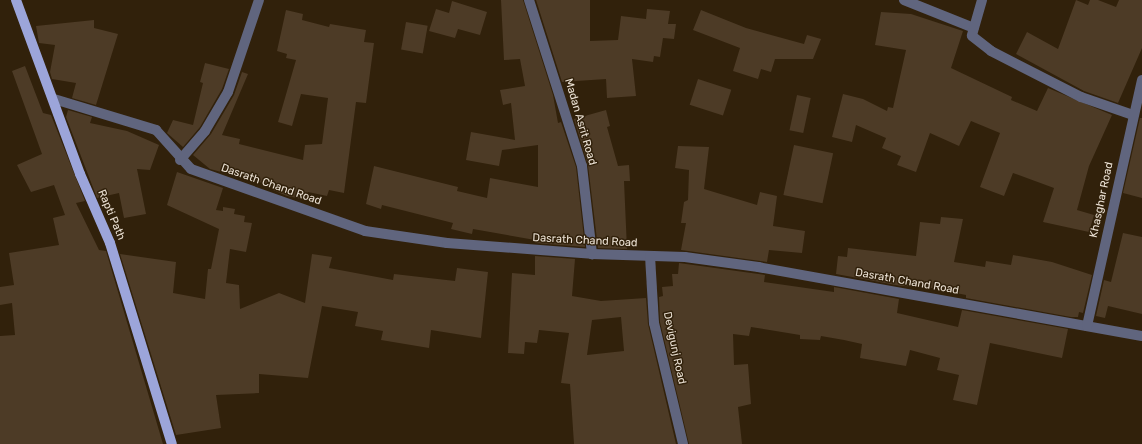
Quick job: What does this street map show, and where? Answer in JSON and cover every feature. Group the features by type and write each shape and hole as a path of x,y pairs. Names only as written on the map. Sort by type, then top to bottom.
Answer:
{"main road":[{"name":"Rapti Path","path":"16,0 54,99 80,174 110,243 172,444"}],"street":[{"path":"180,160 205,131 228,92 259,0"},
{"name":"Madan Asrit Road","path":"529,0 582,166 592,254"},
{"path":"904,0 974,28"},
{"path":"982,0 972,36 1024,71 1081,97 1133,115"},
{"name":"Khasghar Road","path":"1087,326 1142,80"},
{"name":"Dasrath Chand Road","path":"54,99 156,130 180,160 191,169 365,231 447,243 592,254 650,256 758,267 1142,336"},
{"name":"Devigunj Road","path":"650,256 654,323 683,444"}],"building":[{"path":"501,0 523,0 553,95 558,123 561,122 576,167 585,247 535,243 535,240 473,229 472,234 451,229 453,223 382,205 381,209 366,204 374,166 458,187 457,191 487,198 490,178 538,187 538,145 502,150 499,166 466,160 471,132 515,140 511,103 503,105 500,90 525,86 520,59 504,60"},
{"path":"536,0 590,0 590,41 618,40 621,16 646,19 647,9 670,11 668,24 676,24 674,39 663,38 660,57 654,56 653,62 632,59 636,96 607,98 606,79 562,82"},
{"path":"1076,0 1088,5 1090,0 1098,0 1116,7 1119,0 1142,0 1142,48 1118,103 1084,91 1016,54 1027,32 1058,49"},
{"path":"452,1 487,12 480,35 458,29 455,38 429,31 436,9 449,13"},
{"path":"286,10 303,14 302,20 329,27 330,24 366,30 364,42 374,43 366,103 356,102 344,193 329,190 327,196 308,192 307,200 287,196 273,190 274,186 210,169 193,155 211,134 234,95 242,72 248,74 222,135 240,139 239,144 303,160 305,145 322,144 328,98 301,94 292,126 278,122 296,60 286,58 287,54 277,51"},
{"path":"701,10 746,28 804,44 807,35 821,39 813,59 775,59 771,72 761,69 758,79 733,71 740,48 693,30"},
{"path":"881,12 911,14 963,31 951,68 1012,97 1011,100 1037,111 1048,88 1112,115 1089,166 1077,210 1094,215 1089,232 1043,222 1054,188 1013,173 1004,196 980,187 1000,133 971,121 959,146 930,133 916,172 897,165 901,156 882,148 886,138 856,125 852,142 832,137 843,94 863,99 887,111 888,107 893,108 906,50 875,45"},
{"path":"94,20 94,28 118,34 96,105 72,98 76,83 52,79 50,72 55,45 39,43 36,26"},
{"path":"406,22 428,26 423,53 401,50"},
{"path":"205,63 229,69 222,89 200,127 183,147 167,133 173,120 193,125 203,83 200,82"},
{"path":"25,66 43,113 51,115 85,201 76,203 99,250 106,251 163,444 0,444 0,336 15,335 12,303 0,305 0,287 14,285 9,253 59,245 53,218 65,215 54,185 31,192 17,165 42,154 12,71"},
{"path":"698,79 731,90 723,115 690,105"},
{"path":"797,95 811,98 803,133 790,130"},
{"path":"68,110 92,117 90,123 127,131 159,145 150,170 137,169 146,214 124,218 119,193 97,198 66,117"},
{"path":"606,110 610,126 607,127 618,166 629,165 630,181 624,181 627,249 598,248 588,165 574,119"},
{"path":"1140,118 1142,118 1142,198 1123,193"},
{"path":"794,145 833,153 823,203 783,195"},
{"path":"678,146 709,147 704,189 757,205 760,192 777,196 773,226 805,231 802,253 769,250 767,262 681,250 686,223 681,223 684,202 688,200 689,170 675,168"},
{"path":"177,172 223,188 216,210 223,211 223,207 235,209 234,214 245,216 244,222 252,223 246,252 230,249 226,283 239,285 240,309 279,293 305,303 312,254 332,257 329,268 393,280 394,274 455,281 457,268 488,272 481,338 431,330 429,348 381,340 383,331 355,326 358,312 322,306 308,378 259,374 259,393 216,395 221,428 176,435 120,254 176,262 173,293 205,299 208,269 211,269 219,229 167,205"},
{"path":"941,217 963,219 954,262 985,267 986,261 1011,265 1013,255 1052,262 1092,275 1083,313 1079,312 1078,317 1071,317 966,298 966,295 926,287 901,286 836,274 838,256 847,257 848,248 916,256 920,222 940,224"},
{"path":"1123,233 1142,237 1142,314 1108,306 1105,318 1096,316 1104,280 1111,282"},
{"path":"535,256 575,259 572,296 601,301 646,298 648,324 676,444 574,444 570,384 561,383 569,333 539,330 537,343 525,342 524,354 508,353 512,273 535,275","holes":["621,317 624,351 587,355 592,320"]},
{"path":"679,263 765,275 764,282 834,292 834,287 899,299 897,313 958,327 962,310 1068,329 1062,358 990,343 977,405 953,400 959,375 937,370 940,358 910,350 906,366 860,358 862,344 821,336 820,340 800,339 800,335 751,327 749,336 733,334 734,365 748,364 751,404 738,407 742,444 689,444 660,322 659,297 663,296 662,287 673,286 672,274 678,274"}]}
